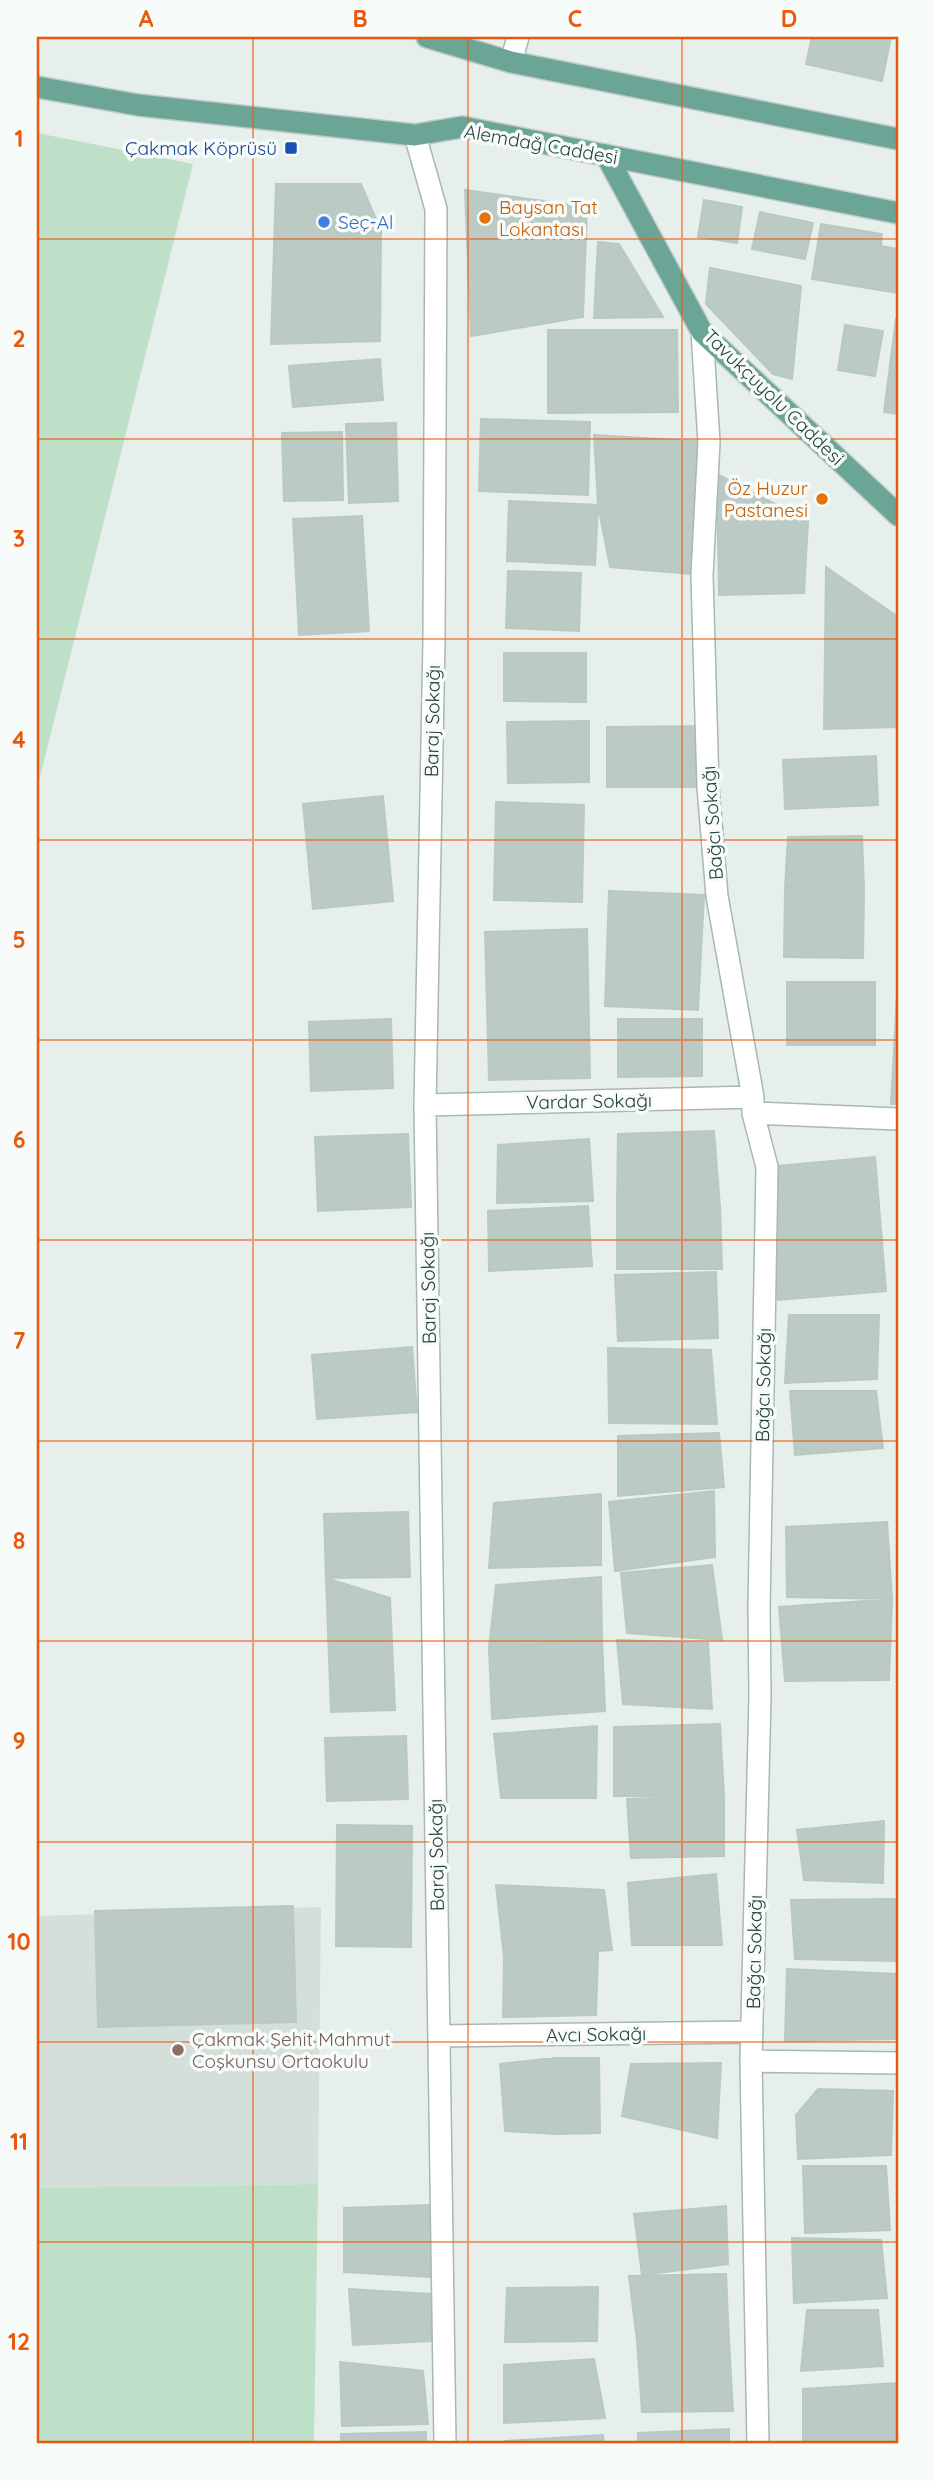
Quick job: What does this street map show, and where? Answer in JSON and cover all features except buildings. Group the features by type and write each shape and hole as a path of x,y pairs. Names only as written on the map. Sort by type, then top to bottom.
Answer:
{"main road":[{"path":"427,37 511,62 898,139"},
{"name":"Alemdağ Caddesi","path":"37,88 138,105 415,135 462,127 898,213"},
{"name":"Tavukçuyolu Caddesi","path":"606,155 702,332 898,515"}],"street":[{"path":"511,62 518,37"},
{"name":"Baraj Sokağı","path":"415,135 436,209 434,641 425,1105 445,2444"},
{"name":"Bağcı Sokağı","path":"702,332 709,442 702,575 708,787 717,896 753,1105 767,1167 759,1609 760,1696 751,2061 758,2444"},
{"name":"Vardar Sokağı","path":"425,1105 753,1105 898,1119"},
{"name":"Avcı Sokağı","path":"439,2036 752,2032"},
{"path":"751,2061 898,2063"}],"shaded area":[{"name":"Çakmak Şehit Mahmut Coşkunsu Ortaokulu","path":"321,1907 318,2184 37,2188 37,1916"}],"green space":[{"path":"37,133 193,164 37,789"},
{"path":"318,2184 314,2444 37,2444 37,2188"}],"place":[{"name":"Çakmak Köprüsü","path":"291,148"},
{"name":"Baysan Tat Lokantası","path":"485,218"},
{"name":"Seç-Al","path":"324,222"},
{"name":"Öz Huzur Pastanesi","path":"822,499"},
{"name":"Çakmak Şehit Mahmut Coşkunsu Ortaokulu","path":"178,2050"}]}
